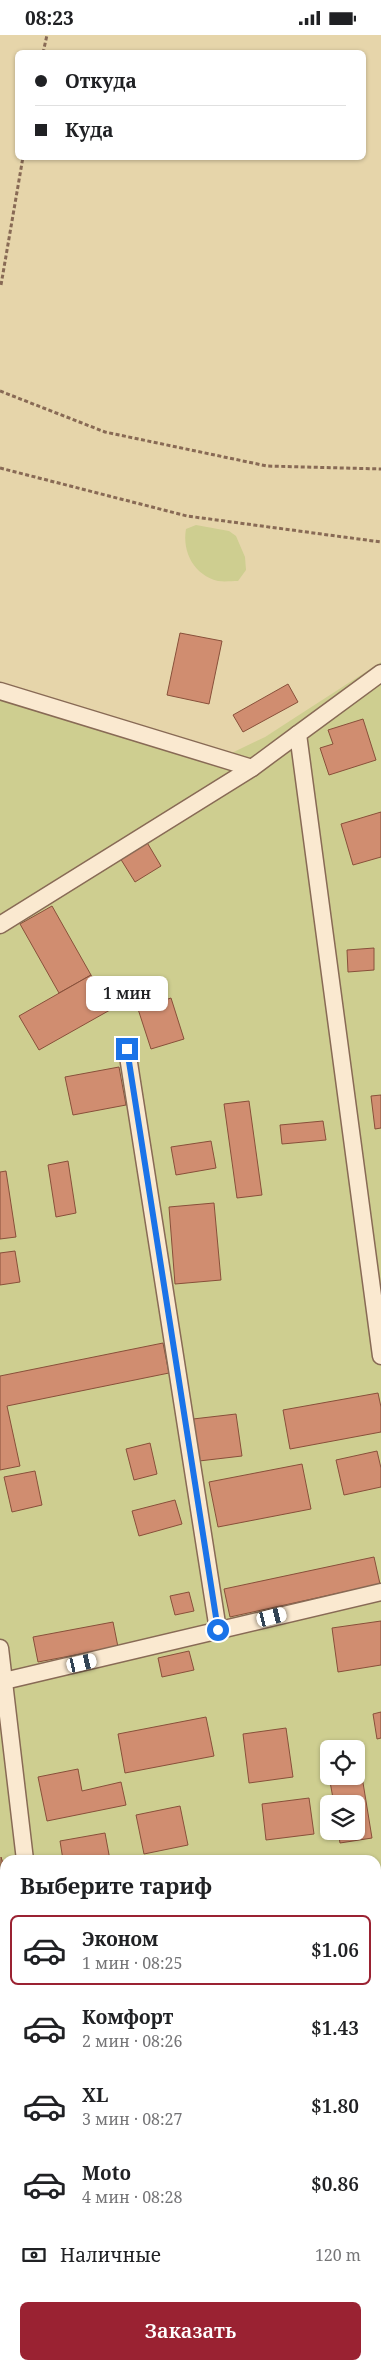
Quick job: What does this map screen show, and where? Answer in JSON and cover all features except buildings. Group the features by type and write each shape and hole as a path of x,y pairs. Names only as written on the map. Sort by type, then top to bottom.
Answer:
{"lane":[{"path":"0,925 252,767 381,673"},
{"path":"0,691 252,767"},
{"path":"298,735 381,1356"},
{"path":"127,1049 218,1630"},
{"path":"2,1681 381,1592"},
{"path":"0,1648 2,1681 24,1855"}],"path":[{"path":"44,50 46,35"},
{"path":"1,285 22,160"},
{"path":"0,391 105,432 267,466 381,469"},
{"path":"0,468 187,516 381,541"}],"shaded area":[{"path":"0,35 381,35 381,662 296,718 0,901"}],"green space":[{"path":"196,525 229,531 236,536 245,557 246,570 238,581 218,581 202,574 196,568 188,554 185,538 186,529"},
{"path":"381,662 381,1855 0,1855 0,700 213,762 265,737"}],"route":[{"path":"127,1049 218,1630"}]}
